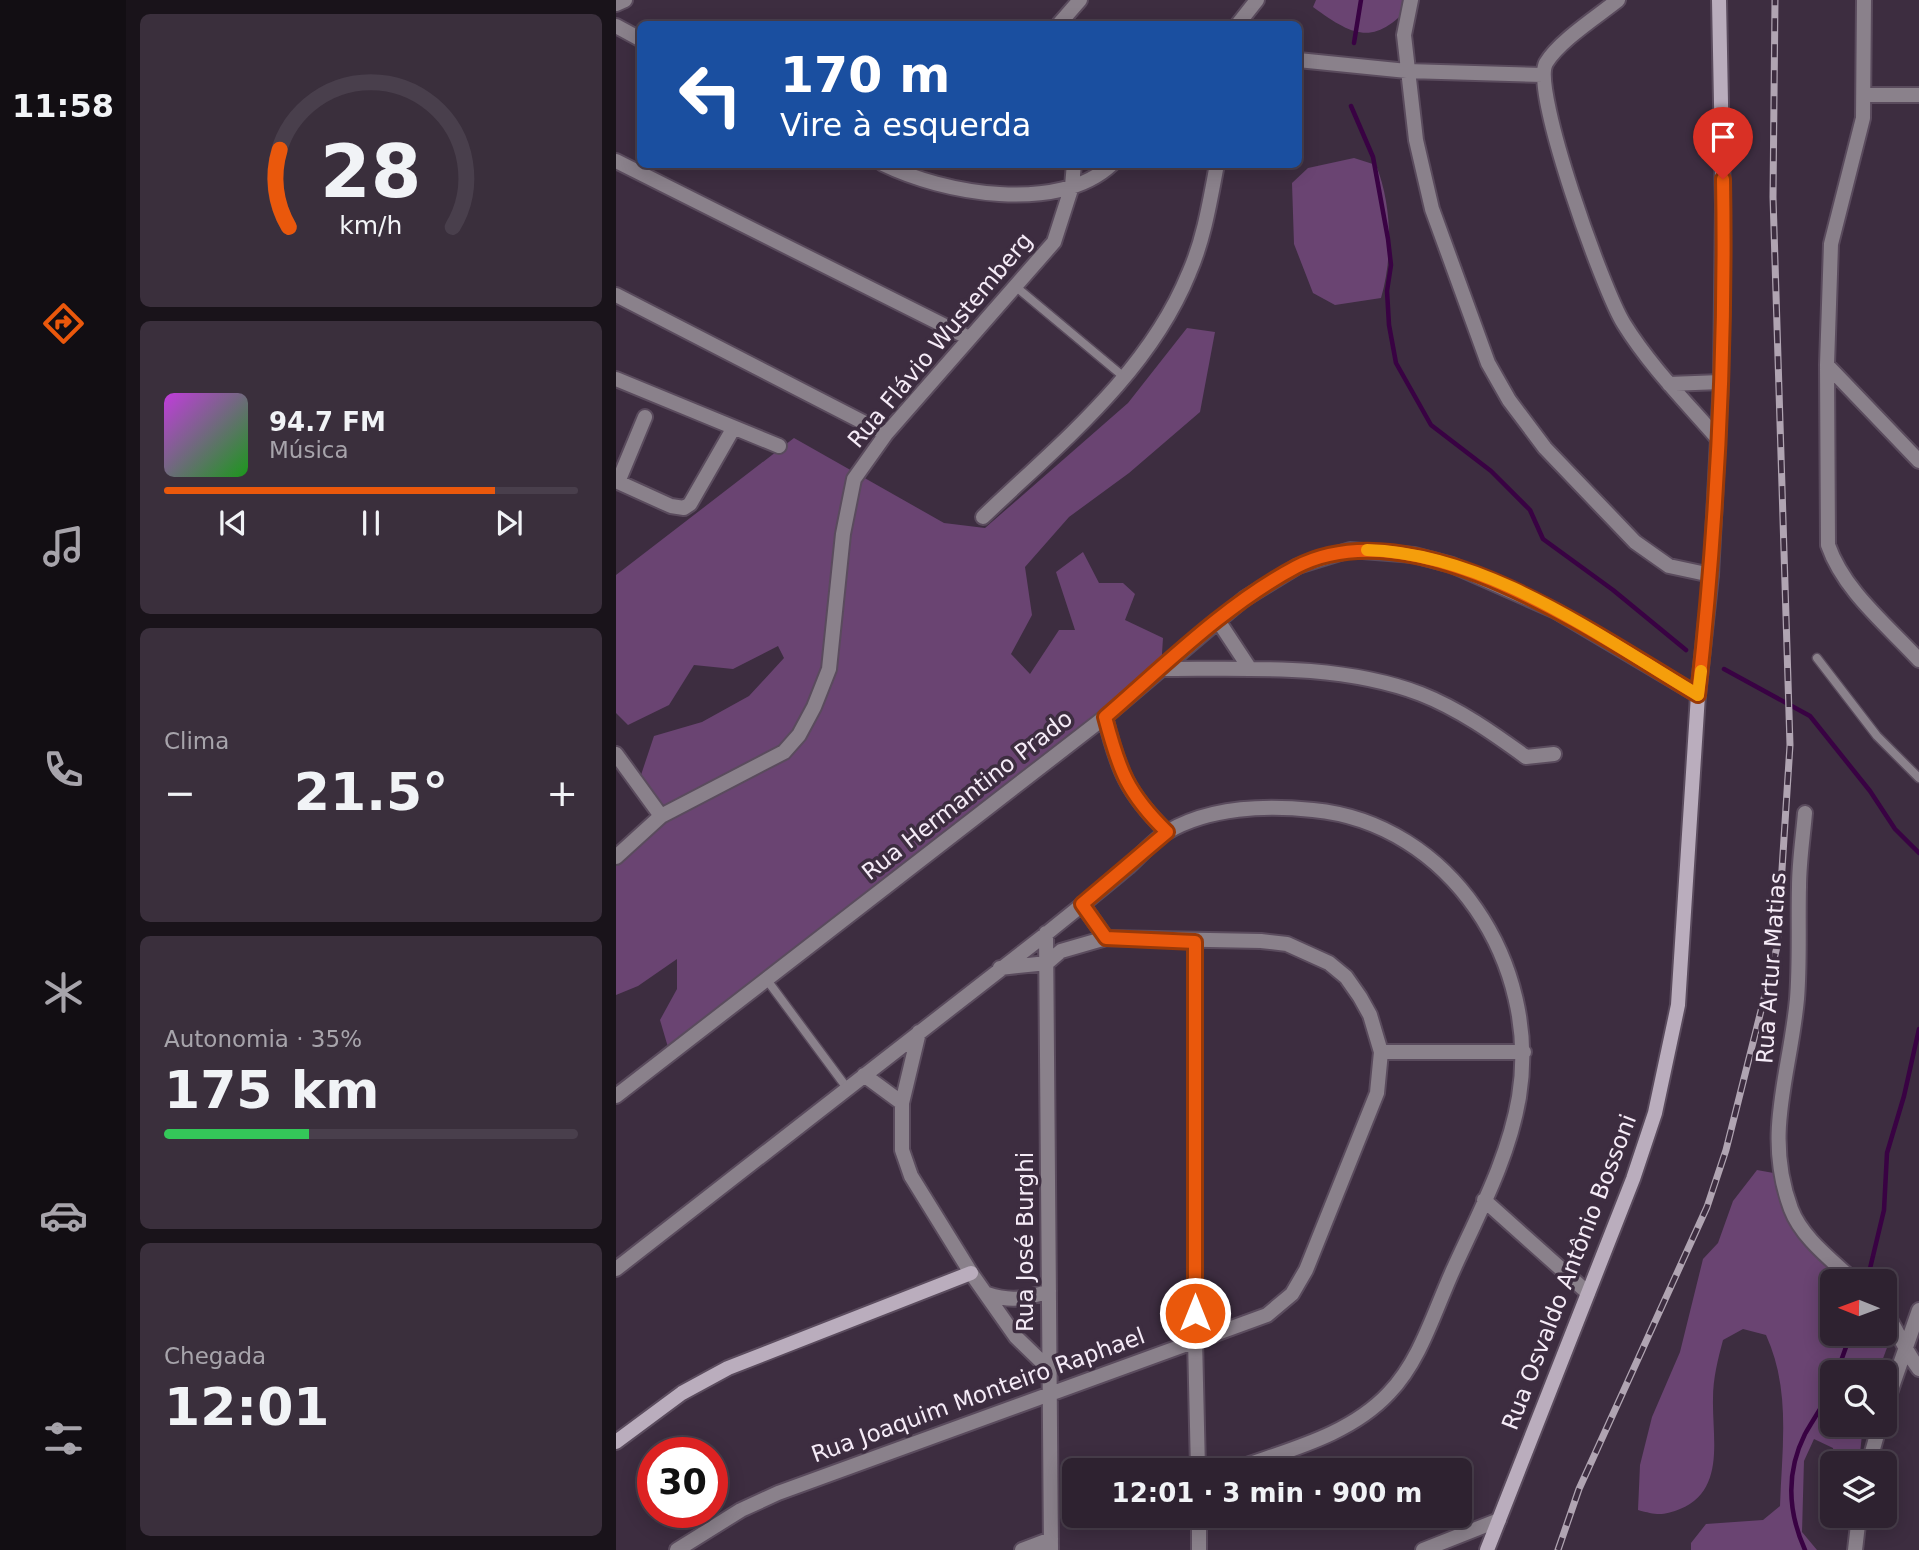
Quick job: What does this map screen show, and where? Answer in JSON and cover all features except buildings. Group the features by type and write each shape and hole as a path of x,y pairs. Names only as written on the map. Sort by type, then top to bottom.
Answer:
{"street":[{"path":"616,4 625,0"},
{"path":"1062,0 1066,21"},
{"path":"1066,21 1080,0"},
{"path":"1240,21 1256,0"},
{"path":"1411,0 1404,35 1416,140 1432,209 1488,363 1509,400 1545,447 1635,542 1670,566 1711,575"},
{"path":"1618,0 1546,63 1543,75 1544,95 1571,187 1623,324 1669,384 1718,439"},
{"name":"Rua Osvaldo Antônio Bossoni","path":"1487,1550 1633,1179 1655,1113 1678,1005 1698,695 1711,575 1721,382 1723,205 1718,0"},
{"path":"1864,0 1865,95 1860,135 1837,212 1831,244 1827,366 1828,545 1836,566 1849,586 1919,660"},
{"path":"616,26 637,37"},
{"path":"1302,60 1407,71 1543,75"},
{"path":"1865,95 1919,95"},
{"path":"616,161 969,338"},
{"path":"891,168 910,178 946,187 1001,195 1042,194 1072,186 1105,168"},
{"name":"Rua Flávio Wustemberg","path":"616,857 661,816 784,752 799,735 829,669 843,534 854,479 886,434 1054,242 1072,186 1074,168"},
{"path":"983,517 1101,405 1160,329 1189,274 1208,214 1216,168"},
{"path":"616,295 886,434"},
{"path":"1827,366 1919,461"},
{"path":"616,379 779,446"},
{"path":"1669,384 1721,382"},
{"path":"645,418 617,481 671,506 684,508 690,504 733,429"},
{"name":"Rua Hermantino Prado","path":"616,1096 1105,717 1244,599 1307,563 1350,550 1414,555 1452,565 1490,579 1556,611 1698,695"},
{"path":"1219,622 1250,669"},
{"path":"1161,669 1250,669 1343,675 1389,684 1422,695 1460,713 1526,757 1554,754"},
{"path":"1105,717 1115,758 1128,789 1167,832"},
{"path":"616,754 661,816"},
{"path":"616,1269 1046,933 1167,832 1225,812 1282,807 1358,818 1384,828 1415,847 1446,870 1469,899 1493,941 1513,985 1521,1012 1524,1052 1511,1138 1412,1362 1390,1392 1346,1426 1264,1458"},
{"name":"Rua Artur Matias","path":"1805,813 1799,884 1797,996 1790,1060 1777,1122 1777,1153 1792,1211 1814,1244 1841,1269"},
{"path":"1082,904 1106,938"},
{"name":"Rua José Burghi","path":"1046,933 1051,1545"},
{"name":"Rua Joaquim Monteiro Raphael","path":"677,1550 741,1510 778,1493 1267,1315 1292,1294 1306,1270 1377,1093 1381,1052 1370,1015 1346,977 1329,963 1287,944 1261,941 1195,942 1106,938 1060,951 1047,963"},
{"path":"1195,942 1198,1458"},
{"path":"999,968 1047,963"},
{"path":"919,1032 902,1102 902,1150 911,1176 971,1273 1016,1337 1048,1368"},
{"path":"1381,1052 1524,1052"},
{"path":"864,1074 902,1102"},
{"path":"1485,1200 1588,1293"},
{"path":"616,1442 682,1393 727,1368 971,1273"},
{"path":"987,1294 1003,1300 1021,1301 1049,1291"},
{"path":"1897,1371 1919,1310"},
{"path":"1897,1331 1904,1350 1919,1369"},
{"path":"1423,1550 1499,1520"},
{"path":"1199,1528 1199,1550"},
{"path":"1855,1550 1858,1528"},
{"path":"1451,1540 1464,1550"},
{"path":"1022,1550 1051,1545"}],"lane":[{"path":"1015,286 1124,377"},
{"path":"1817,658 1877,736 1919,778"},
{"path":"767,980 847,1088"}],"shaded area":[{"path":"1316,0 1416,0 1390,24 1378,31 1367,33 1343,26 1329,18 1313,7"},
{"path":"1354,158 1376,165 1388,214 1388,266 1381,298 1335,305 1313,293 1294,244 1292,183 1308,168"},
{"path":"1187,328 1215,332 1200,412 1129,473 1069,517 1025,567 1032,615 1011,654 1030,674 1059,630 1075,630 1056,572 1083,552 1099,583 1123,583 1135,594 1125,620 1163,638 1161,669 670,1054 660,1020 677,989 677,959 638,986 616,995 616,857 661,816 638,784 654,736 702,722 749,696 784,658 778,646 733,669 694,665 669,705 628,725 616,713 616,575 794,438 944,523 985,528 1128,403"},
{"path":"1757,1170 1779,1174 1806,1234 1837,1269 1820,1269 1820,1346 1888,1346 1882,1360 1820,1360 1820,1437 1862,1437 1860,1451 1833,1451 1833,1448 1814,1439 1804,1461 1802,1532 1817,1550 1691,1550 1691,1543 1706,1524 1763,1520 1780,1506 1783,1419 1779,1377 1766,1335 1743,1329 1723,1340 1719,1354 1713,1391 1713,1462 1704,1489 1695,1500 1669,1513 1638,1510 1640,1465 1652,1417 1680,1352 1703,1259 1718,1243 1733,1201"}],"waterway":[{"path":"1354,43 1361,0"},
{"path":"1351,106 1373,157 1388,239 1391,265 1387,291 1389,325 1396,363 1431,425 1491,471 1530,510 1543,539 1613,590 1686,650"},
{"path":"1724,669 1810,716 1870,791 1895,829 1919,853"},
{"path":"1870,1269 1884,1210 1887,1153 1904,1096 1919,1029"},
{"path":"1841,1360 1846,1346"},
{"path":"1805,1550 1795,1521 1792,1477 1799,1448 1820,1409"}],"railway":[{"path":"1558,1550 1579,1489 1707,1207 1726,1150 1777,947 1790,745 1773,197 1775,0"}],"slow traffic":[{"path":"1367,550 1414,555 1490,579 1556,611 1698,695 1701,671"}],"route":[{"path":"1195,1313 1195,942 1106,938 1096,929 1082,904 1167,832 1128,789 1115,758 1105,717 1244,599 1298,566 1350,550 1414,555 1490,579 1556,611 1698,695 1711,575 1721,382 1723,179"}]}
